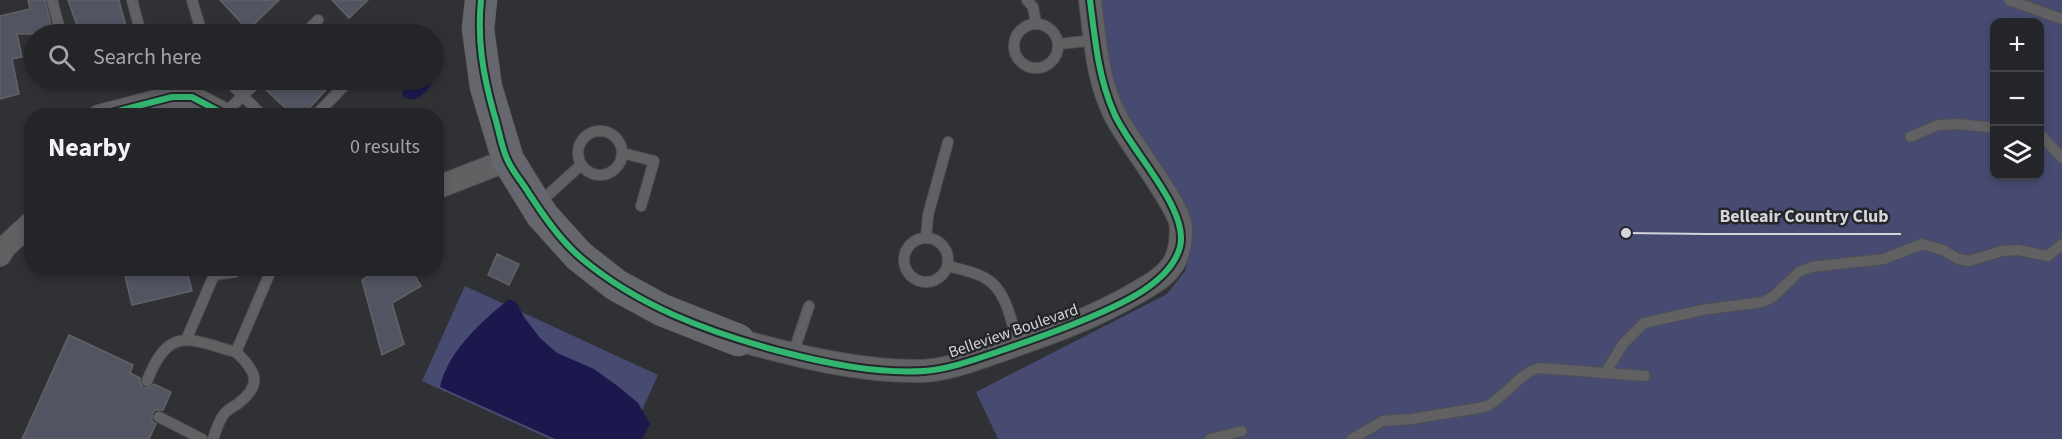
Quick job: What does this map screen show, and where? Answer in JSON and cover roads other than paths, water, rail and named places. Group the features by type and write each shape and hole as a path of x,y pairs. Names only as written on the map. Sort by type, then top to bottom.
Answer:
{"street":[{"name":"Belleview Boulevard","path":"481,0 478,29 486,87 508,160 537,206 579,256 616,285 662,310 738,340 849,365 924,371 960,364 1062,329 1111,308 1155,282 1171,267 1180,245 1181,225 1169,200 1114,114 1100,72 1090,0"},
{"path":"130,108 172,97 192,97 215,108"},
{"path":"444,185 508,160"},
{"path":"0,255 5,247 24,229"}],"lane":[{"path":"52,0 58,24"},
{"path":"132,0 138,24"},
{"path":"192,0 199,24"},
{"path":"1027,0 1033,6 1036,24"},
{"path":"2009,0 2062,19"},
{"path":"314,24 318,20"},
{"path":"1036,24 1048,27 1054,32 1058,44 1055,58 1044,68 1030,68 1018,60 1014,40 1022,28 1036,24"},
{"path":"1058,44 1096,40"},
{"path":"236,90 255,108"},
{"path":"232,108 248,90"},
{"path":"323,108 341,90"},
{"path":"1910,137 1938,125 1959,124 1990,127"},
{"path":"598,130 613,134 618,140 622,153 618,166 606,174 592,173 581,165 578,150 580,143 591,132 598,130"},
{"path":"2044,138 2062,158"},
{"path":"926,238 928,215 948,142"},
{"path":"622,153 654,161 641,206"},
{"path":"537,206 581,165"},
{"path":"926,238 933,239 944,247 949,259 948,266 940,279 933,282 918,281 907,271 904,256 912,243 926,238"},
{"path":"1606,372 1623,344 1644,323 1702,310 1763,302 1780,291 1799,272 1811,267 1884,259 1922,244 1944,250 1958,259 1969,261 2002,251 2018,250 2048,256 2062,244"},
{"path":"948,266 973,272 993,284 1005,303 1018,344"},
{"path":"187,338 210,276"},
{"path":"236,352 269,276"},
{"path":"793,354 809,306"},
{"path":"147,381 154,363 171,343 187,338 236,352 249,365 255,379 252,390 242,401 224,413 213,439"},
{"path":"1352,439 1383,421 1411,419 1485,407 1495,402 1530,370 1539,368 1645,375"},
{"path":"159,417 202,439"},
{"path":"1210,439 1242,431"}],"place":[{"name":"Belleair Country Club","path":"1626,233"}]}
